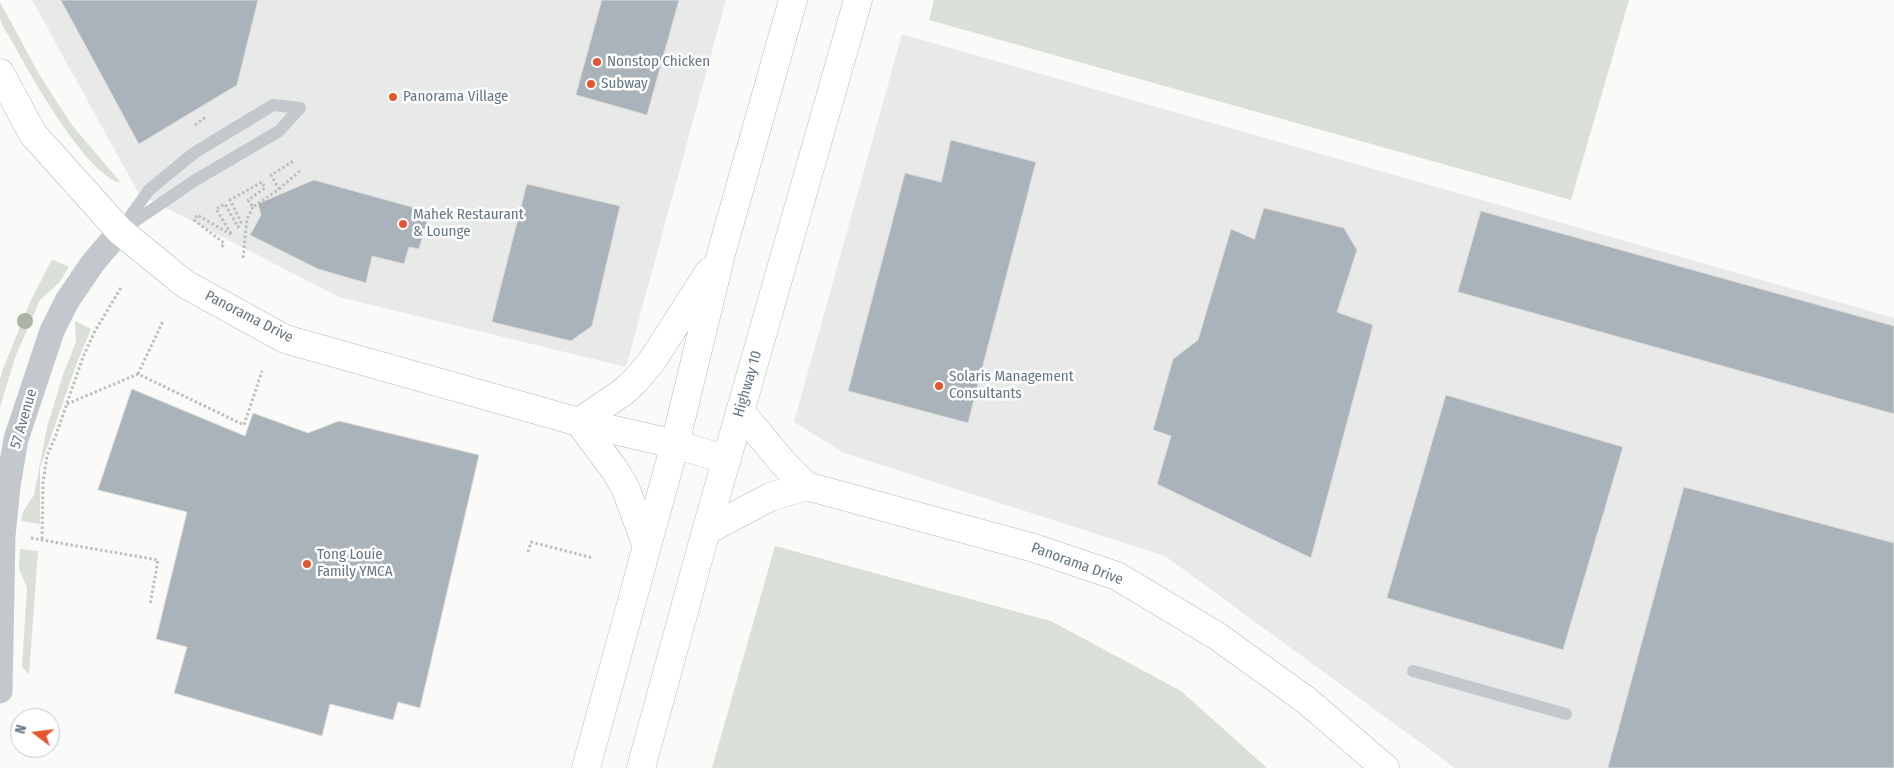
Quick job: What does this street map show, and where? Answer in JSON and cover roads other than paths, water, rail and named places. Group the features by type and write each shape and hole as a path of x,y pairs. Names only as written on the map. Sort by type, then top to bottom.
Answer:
{"main road":[{"path":"586,768 675,444 721,254 793,0"},
{"name":"Highway 10","path":"641,768 726,460 858,0"},
{"name":"Panorama Drive","path":"0,73 33,134 120,231 185,284 285,339 580,422 675,444 726,460"},
{"path":"646,544 625,487 580,422 624,392 652,361 721,254"},
{"path":"706,531 770,497 806,486 784,464 740,411"},
{"name":"Panorama Drive","path":"806,486 1034,548 1117,576 1217,636 1300,695 1385,768"}],"street":[{"name":"57 Avenue","path":"0,691 3,536 8,486 16,439 52,331 67,301 92,264 120,231"}],"lane":[{"path":"273,105 300,108 279,131 194,181 120,231 150,190 194,153 273,105"},
{"path":"1413,671 1566,714"}],"place":[{"name":"Nonstop Chicken","path":"597,62"},
{"name":"Subway","path":"591,84"},
{"name":"Panorama Village","path":"393,97"},
{"name":"Mahek Restaurant & Lounge","path":"403,224"},
{"name":"Solaris Management Consultants","path":"939,386"},
{"name":"Tong Louie Family YMCA","path":"307,564"}]}
